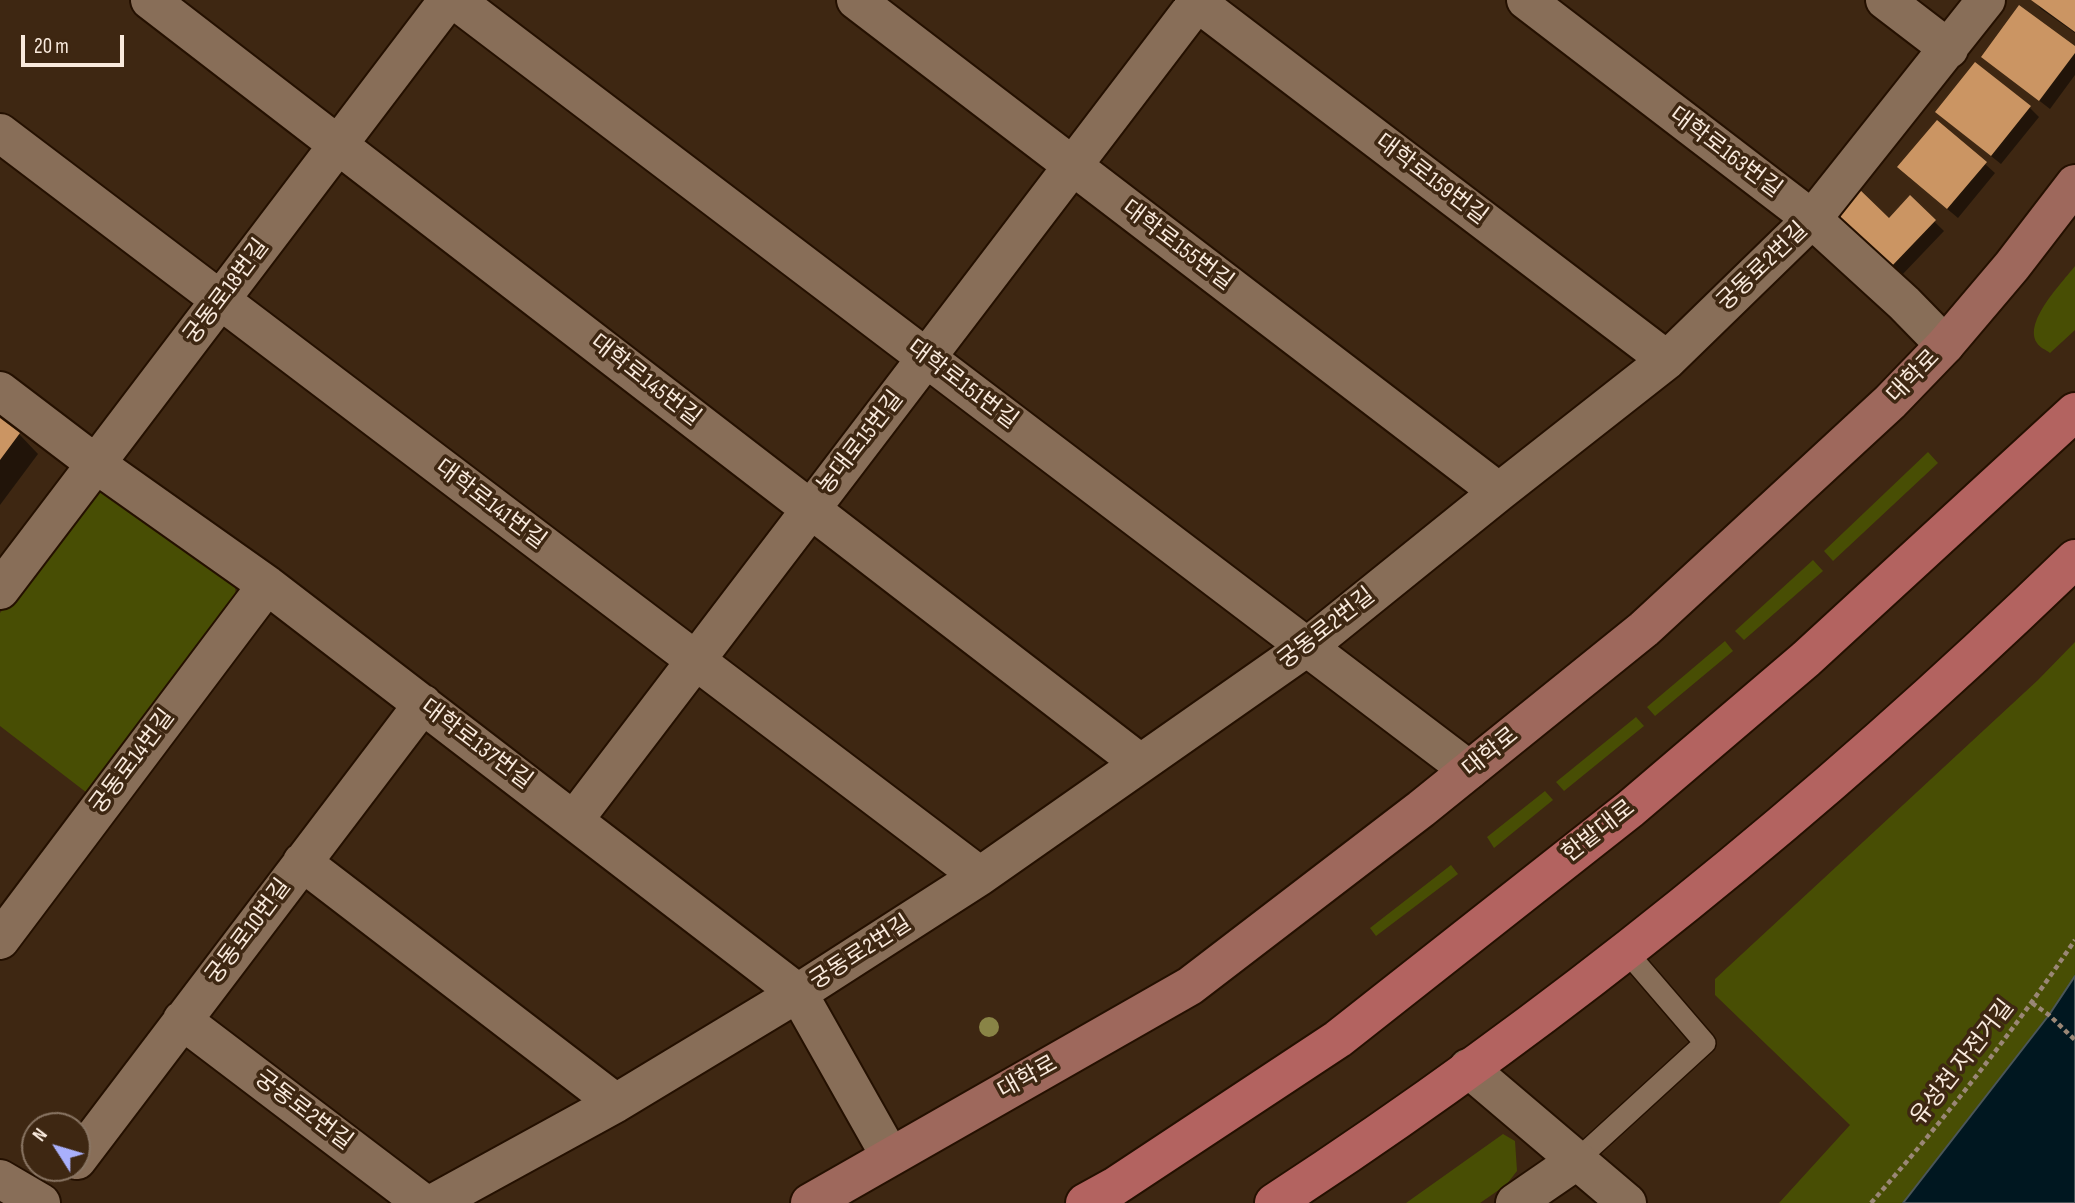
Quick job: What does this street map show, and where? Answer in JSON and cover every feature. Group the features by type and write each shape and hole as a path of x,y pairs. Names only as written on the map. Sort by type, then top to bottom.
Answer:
{"main road":[{"name":"대학로","path":"810,1203 1190,986 1469,770 1644,629 1890,402 1945,345 2012,266 2075,184"},
{"name":"한밭대로","path":"1085,1203 1114,1187 1338,1040 1630,809 1806,659 2075,412"},
{"path":"1273,1203 1468,1068 1689,903 1840,774 2075,559"}],"street":[{"name":"대학로145번길","path":"150,0 1140,763"},
{"name":"궁동로18번길","path":"2,585 449,0"},
{"name":"대학로151번길","path":"455,0 1469,770"},
{"name":"대학로155번길","path":"856,0 1499,492"},
{"name":"대학로163번길","path":"1526,0 1812,219 1904,303 1945,345"},
{"path":"1885,0 1949,48"},
{"name":"궁동로2번길","path":"434,1203 616,1103 798,993 980,876 1307,647 1667,360 1812,219 1986,0"},
{"name":"농대로15번길","path":"574,820 1197,1"},
{"name":"대학로159번길","path":"1197,1 1667,360"},
{"name":"대학로141번길","path":"0,134 980,876"},
{"name":"대학로137번길","path":"0,391 96,464 267,585 798,993 890,1156"},
{"name":"궁동로14번길","path":"0,940 267,585"},
{"name":"궁동로10번길","path":"91,1141 423,704"},
{"path":"302,862 616,1103"},
{"name":"궁동로2번길","path":"182,1020 423,1203"},
{"path":"1468,1068 1627,1203"},
{"path":"1515,1203 1576,1161"},
{"path":"0,1180 43,1203 60,1182"}],"lane":[{"path":"1576,1161 1705,1043 1626,950"}],"path":[{"name":"유성천 자전거길","path":"1871,1203 1947,1113 2032,1003 2075,940"},
{"path":"2032,1003 2075,1040"}],"green space":[{"path":"2075,266 2075,330 2050,353 2037,343 2035,324 2046,303"},
{"path":"1928,452 1938,463 1833,561 1824,551"},
{"path":"109,487 235,583 236,602 91,796 0,726 0,613 94,489"},
{"path":"1813,560 1823,571 1744,640 1735,631"},
{"path":"1725,641 1733,651 1655,716 1647,707"},
{"path":"2075,642 2075,976 2049,1015 1903,1203 1779,1203 1850,1125 1715,995 1715,979 2038,680"},
{"path":"1636,717 1644,726 1564,791 1556,782"},
{"path":"1545,791 1553,800 1494,848 1487,837"},
{"path":"1451,865 1458,874 1376,936 1370,928"},
{"path":"1503,1134 1515,1141 1517,1171 1506,1185 1480,1203 1406,1203"}],"water":[{"path":"2075,976 2075,1203 1903,1203 2049,1015"}],"building":[{"path":"2031,0 2075,0 2075,32"},
{"path":"2019,5 2075,46 2075,53 2039,101 1981,57"},
{"path":"1975,62 2031,106 1991,156 1935,112"},
{"path":"1937,120 1987,162 1947,209 1897,167"},
{"path":"1855,185 1889,218 1910,195 1936,220 1890,268 1841,221 1840,200"},
{"path":"0,418 20,433 0,460"}]}
